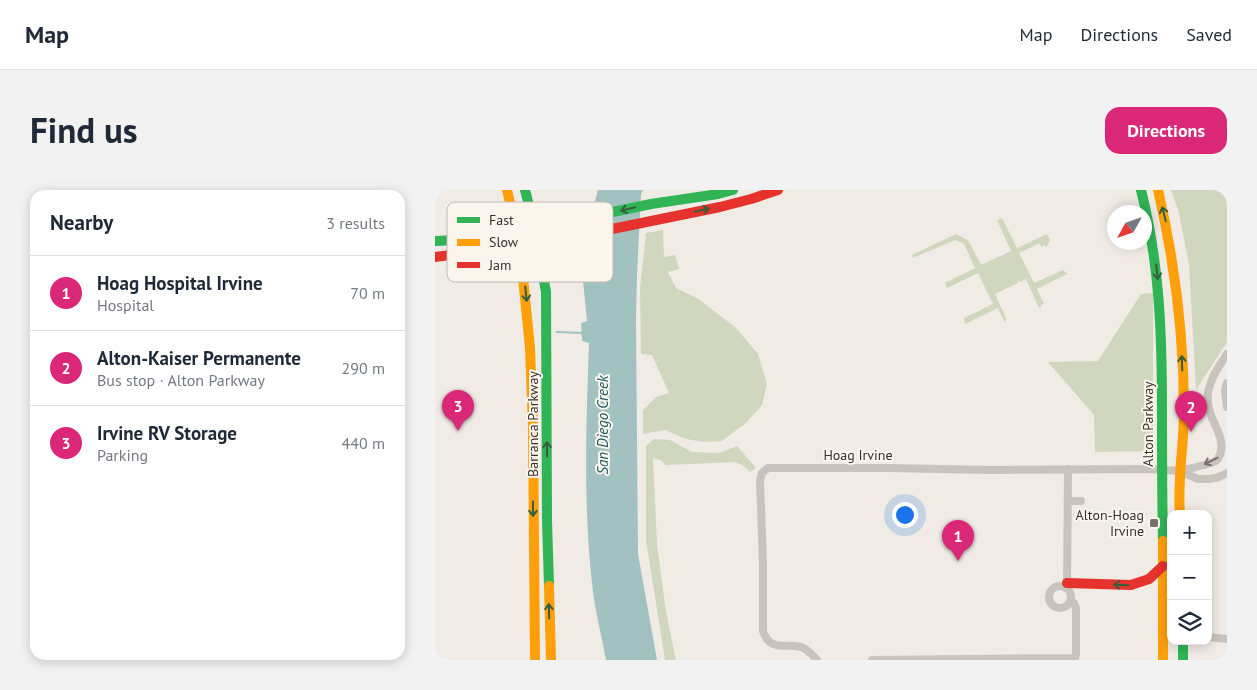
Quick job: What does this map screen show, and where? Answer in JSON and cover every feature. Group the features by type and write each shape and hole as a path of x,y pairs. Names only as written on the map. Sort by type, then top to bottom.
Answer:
{"main road":[{"path":"613,212 733,190"},
{"path":"613,228 729,205 778,190"},
{"name":"Alton Parkway","path":"1141,190 1153,243 1160,293 1162,346 1163,660"},
{"path":"1158,190 1168,230 1181,331 1184,415 1179,510"},
{"name":"Barranca Parkway","path":"524,282 533,422 535,660"},
{"name":"Barranca Parkway","path":"544,282 546,292 547,521 551,660"},
{"path":"1067,586 1140,584 1152,578 1163,566"},
{"path":"1183,645 1183,660"}],"street":[{"path":"1180,471 1216,461 1224,448 1223,439 1209,411 1209,392 1214,374 1227,354"},
{"path":"1227,383 1225,398 1227,407"},
{"name":"Hoag Irvine","path":"817,660 810,652 801,647 777,646 771,643 765,638 763,632 760,480 762,473 766,469 770,467 992,470 1162,469 1180,471"},
{"path":"1067,586 1054,588 1049,593 1052,604 1058,607 1065,606 1070,601 1067,586 1068,469"},
{"path":"1180,471 1198,479 1210,479 1227,473"},
{"path":"1068,501 1081,501"},
{"path":"872,660 1075,658 1076,608 1074,603 1070,601"},
{"path":"1212,637 1227,639"}],"green space":[{"path":"1171,190 1227,190 1227,342 1196,390 1189,265 1179,213"},
{"path":"1002,218 1017,248 1047,234 1050,240 1046,248 1045,245 1041,247 1040,243 1019,253 1034,283 1063,270 1067,274 1037,289 1044,304 1039,308 1026,279 1018,281 1018,283 995,294 1006,318 1005,323 998,308 965,324 964,318 993,304 978,273 947,288 945,283 975,268 964,244 955,240 913,258 912,255 956,234 968,240 981,265 1011,251 997,220"},
{"path":"663,230 664,257 675,255 679,269 668,272 676,288 697,298 735,327 758,354 767,384 762,405 747,422 722,441 704,442 686,439 665,430 643,434 643,410 656,397 669,393 652,355 641,354 640,288 646,233"},
{"path":"1153,293 1153,451 1095,452 1094,415 1048,362 1098,361 1141,294"},
{"path":"654,439 670,440 692,452 719,453 737,446 756,468 750,472 744,466 735,462 666,465 661,460 653,458 657,545 666,612 676,660 665,660 646,540 646,446"}],"water":[{"name":"San Diego Creek","path":"598,190 643,190 641,194 636,320 638,554 657,660 606,660 593,592 588,530 586,437 589,343 582,341 581,323 587,321 583,282 613,282 613,202 595,202"}],"waterway":[{"path":"557,332 582,333"}],"traffic: fast":[{"path":"525,190 528,202"},
{"path":"613,212 733,190"},
{"path":"1141,190 1152,246 1159,300 1162,383 1163,541"},
{"path":"435,241 447,240"},
{"path":"544,282 546,292 549,586"},
{"path":"1183,645 1183,660"}],"traffic: slow":[{"path":"507,190 510,202"},
{"path":"1158,190 1174,273 1184,384 1183,438 1179,488 1180,510"},
{"path":"523,282 530,348 533,428 535,660"},
{"path":"1163,541 1163,660"},
{"path":"549,586 551,660"}],"traffic: jam":[{"path":"613,229 720,207 778,190"},
{"path":"435,257 447,255"},
{"path":"1067,583 1131,585 1149,579 1163,566"}],"place":[{"name":"Irvine RV Storage","path":"458,431"},
{"name":"Alton-Kaiser Permanente","path":"1191,432"},
{"name":"Alton-Hoag Irvine","path":"1154,523"},
{"name":"Hoag Hospital Irvine","path":"958,561"}]}
